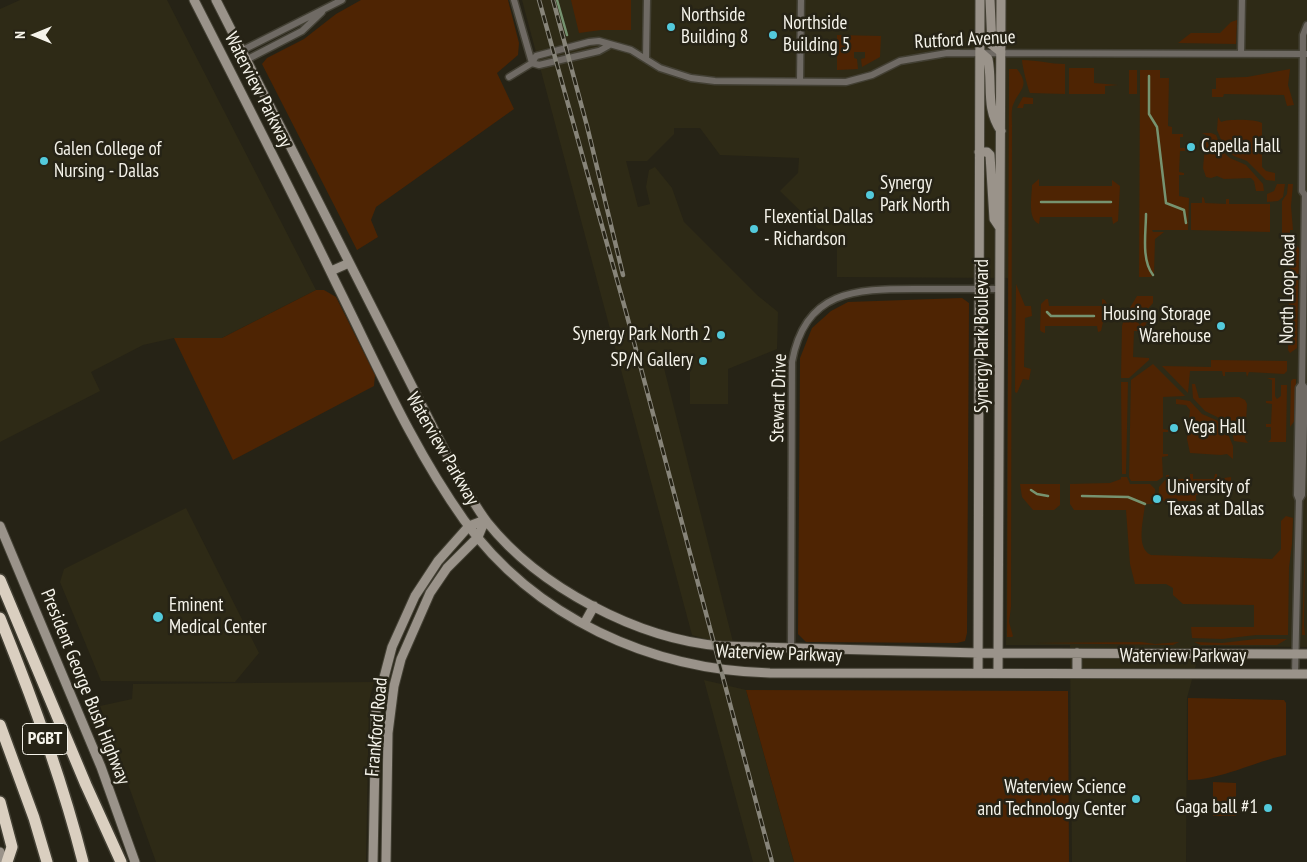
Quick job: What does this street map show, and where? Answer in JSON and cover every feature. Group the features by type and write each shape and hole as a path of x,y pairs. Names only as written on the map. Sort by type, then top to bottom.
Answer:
{"highway":[{"path":"0,580 82,777 121,862"},
{"name":"PGBT","path":"0,618 38,717 63,791 83,862"},
{"name":"PGBT","path":"0,725 34,818 46,862"},
{"path":"0,802 12,847 6,862"}],"main road":[{"name":"Waterview Parkway","path":"194,0 426,460 478,537 526,586 558,610 584,624 651,654 727,671 770,673 1307,674"},
{"name":"Waterview Parkway","path":"216,0 446,453 485,520 520,556 542,573 594,606 645,628 694,642 721,646 978,653 1307,654"},
{"name":"Synergy Park Boulevard","path":"978,673 980,0"},
{"path":"990,0 992,45 1001,52"},
{"name":"Synergy Park Boulevard","path":"998,673 1001,0"},
{"path":"224,58 241,51"},
{"path":"980,52 988,59 991,109 994,121 1001,131"},
{"path":"229,69 246,60"},
{"path":"979,152 987,152 990,155 994,219 1000,228"},
{"path":"331,271 349,263"},
{"name":"Frankford Road","path":"373,862 375,724 378,693 385,669 403,618 438,561 469,526 485,520"},
{"name":"Frankford Road","path":"386,862 388,733 394,686 402,659 430,593 447,568 478,537 485,520"},
{"name":"President George Bush Highway","path":"0,526 100,766 135,862"},
{"path":"584,624 594,606"},
{"path":"1076,673 1077,653"},
{"path":"0,852 6,862"}],"street":[{"path":"241,51 342,0"},
{"path":"514,0 532,62 539,65 599,51 608,46"},
{"path":"646,58 647,0"},
{"path":"800,0 800,81"},
{"path":"1241,54 1242,0"},
{"path":"246,60 302,31 325,9"},
{"name":"North Loop Road","path":"1295,674 1299,500 1302,495 1305,388 1302,384 1306,196 1302,191 1305,54 1303,35 1307,25"},
{"name":"Rutford Avenue","path":"509,77 532,62 536,56 589,42 599,42 608,46 631,50 660,68 691,78 800,81 860,80 913,57 980,52 1305,54"},
{"name":"Stewart Drive","path":"791,649 792,362 807,322 822,307 848,293 888,289 1000,289"}],"shaded area":[{"path":"20,0 167,0 316,290 222,338 174,338 143,345 91,372 100,391 0,442 0,9"},
{"path":"361,0 508,0 519,43 518,55 497,73 514,109 376,207 371,220 378,237 357,250 262,64 267,58 304,39 336,14"},
{"name":"University of Texas at Dallas","path":"522,0 1307,0 1307,647 1201,646 1187,698 1186,862 1072,862 1070,645 1006,645 1008,278 837,277 837,247 780,191 798,173 799,158 720,155 700,128 674,128 674,134 647,161 626,161 638,207 650,204 646,187 649,170 655,167 672,188 684,222 757,295 778,312 777,349 728,369 728,404 690,404 690,368 664,368 733,642 709,640 692,635"},
{"path":"571,0 631,0 631,30 601,30 579,33"},
{"path":"1237,20 1236,44 1178,43 1191,33 1220,33 1231,22"},
{"path":"837,35 881,36 880,57 862,67 861,59 865,58 865,52 854,52 858,69 837,70"},
{"path":"1022,60 1065,64 1065,94 1030,93"},
{"path":"1069,68 1094,68 1094,83 1118,85 1105,86 1105,94 1069,94"},
{"path":"1009,69 1017,69 1023,80 1022,88 1015,100 1012,112 1011,607 1009,622 1012,637 1007,637"},
{"path":"1290,69 1288,85 1294,105 1287,106 1284,95 1224,94 1223,97 1212,97 1212,89 1216,89 1216,78 1247,77"},
{"path":"1129,70 1137,70 1137,94 1129,94"},
{"path":"1140,70 1160,70 1160,78 1169,78 1168,126 1172,127 1172,134 1183,134 1183,137 1180,137 1180,148 1185,148 1185,151 1180,151 1179,172 1184,173 1184,175 1179,175 1179,196 1189,198 1188,230 1152,230 1153,232 1164,232 1155,239 1154,273 1151,277 1139,277"},
{"path":"1023,97 1033,98 1033,104 1024,104 1023,108 1017,108"},
{"path":"1218,117 1221,122 1242,120 1262,123 1262,167 1266,171 1275,173 1275,181 1266,180 1247,161 1234,156 1225,149 1217,130"},
{"path":"1202,133 1216,135 1223,152 1230,158 1246,165 1263,184 1264,191 1256,191 1254,181 1251,178 1224,179 1217,176 1206,177 1203,168 1206,135"},
{"path":"1039,179 1039,186 1112,186 1112,180 1120,186 1118,221 1113,224 1112,217 1040,217 1039,224 1033,217 1031,207 1032,185"},
{"path":"1277,184 1285,184 1283,197 1278,201 1267,202 1267,194 1274,191"},
{"path":"1288,184 1293,184 1291,206 1293,230 1290,230 1290,234 1282,234 1282,201 1287,194"},
{"path":"1202,197 1205,203 1226,204 1226,199 1229,199 1229,204 1270,204 1270,232 1191,230 1191,203 1202,203"},
{"path":"1294,243 1299,248 1297,348 1290,353 1288,350 1290,244"},
{"path":"1016,284 1025,306 1031,306 1032,316 1025,318 1024,367 1031,369 1029,380 1023,379 1017,393 1015,392"},
{"path":"316,290 324,290 336,297 375,375 374,386 233,460 174,338 222,338"},
{"path":"1137,296 1153,296 1153,303 1147,310 1140,309 1133,317 1140,325 1145,319 1148,321 1149,319 1149,323 1146,323 1145,331 1134,331 1133,357 1149,358 1149,360 1129,378 1121,378 1122,326 1125,316"},
{"path":"962,298 969,303 967,633 965,641 957,643 806,642 798,634 800,358 812,328 831,311 848,302"},
{"path":"1048,299 1049,306 1102,306 1102,299 1105,300 1107,304 1101,331 1098,332 1097,326 1045,326 1045,333 1042,332 1040,330 1041,304"},
{"path":"1211,360 1287,361 1287,371 1284,374 1249,372 1247,377 1246,372 1225,372 1225,376 1223,376 1222,371 1190,371 1188,393 1162,366 1211,367"},
{"path":"1153,364 1185,396 1163,397 1163,429 1168,430 1168,432 1163,432 1163,454 1168,454 1168,456 1162,457 1163,477 1157,481 1131,481 1129,477 1131,380"},
{"path":"1267,378 1275,378 1275,396 1277,399 1281,396 1281,385 1287,385 1286,442 1268,442 1271,439 1271,427 1266,427 1266,424 1271,424 1272,404 1266,403 1266,401 1272,401 1272,380"},
{"path":"1296,379 1296,419 1290,427 1291,381"},
{"path":"1121,382 1128,382 1126,474 1122,474"},
{"path":"1192,384 1195,384 1199,398 1239,397 1245,400 1247,404 1245,439 1248,443 1234,441 1232,432 1223,420 1205,411 1193,398"},
{"path":"1176,399 1190,401 1202,414 1216,420 1225,427 1233,446 1233,459 1227,454 1190,453 1187,439 1190,410 1186,405 1176,404"},
{"path":"1190,474 1193,474 1193,479 1214,479 1215,474 1217,474 1217,479 1231,477 1231,495 1196,495 1196,501 1158,501 1159,487 1166,479 1166,475 1169,475 1169,479 1190,479"},
{"path":"1121,477 1127,477 1130,484 1150,484 1155,489 1155,504 1145,504 1142,532 1143,546 1151,555 1272,559 1281,549 1281,521 1286,516 1293,518 1289,567 1288,635 1256,635 1222,639 1192,638 1191,627 1254,627 1254,605 1183,604 1173,595 1173,588 1166,584 1135,584 1130,564 1126,510 1074,510 1070,504 1070,484 1110,483 1121,479"},
{"path":"1020,484 1060,484 1060,505 1054,510 1033,510 1022,497"},
{"name":"Eminent Medical Center","path":"186,508 259,653 235,682 101,681 60,582 64,569"},
{"path":"1305,542 1305,635 1302,635"},
{"path":"1256,639 1287,639 1277,645 1201,645 1194,642 1222,643"},
{"path":"1141,642 1155,644 1179,642 1173,645 1035,643"},
{"path":"704,680 746,690 794,862 753,862"},
{"path":"374,682 369,701 366,862 156,862 100,706 132,699 133,684"},
{"path":"746,690 1068,691 1069,862 794,862"},
{"path":"1188,698 1284,700 1286,703 1286,755 1225,774 1188,780"},
{"path":"1213,782 1236,783 1236,816 1213,816"}],"waterway":[{"path":"557,0 567,35"},
{"path":"1149,76 1149,114 1157,127 1166,203 1184,210 1186,223"},
{"path":"1041,202 1111,202"},
{"path":"1146,214 1146,254 1149,269 1153,275"},
{"path":"1047,312 1051,316 1094,316"},
{"path":"1031,490 1037,494 1048,496"},
{"path":"1082,496 1128,497 1145,504"}],"railway":[{"path":"539,0 626,312 772,862"},
{"path":"553,0 587,126 623,275"}],"place":[{"name":"Northside Building 8","path":"671,27"},
{"name":"Northside Building 5","path":"773,35"},
{"name":"Capella Hall","path":"1191,147"},
{"name":"Galen College of Nursing - Dallas","path":"44,161"},
{"name":"Synergy Park North","path":"870,195"},
{"name":"Flexential Dallas - Richardson","path":"754,229"},
{"name":"Housing Storage Warehouse","path":"1221,326"},
{"name":"Synergy Park North 2","path":"721,335"},
{"name":"SP/N Gallery","path":"703,361"},
{"name":"Vega Hall","path":"1174,428"},
{"name":"University of Texas at Dallas","path":"1157,499"},
{"name":"Eminent Medical Center","path":"158,617"},
{"name":"Waterview Science and Technology Center","path":"1136,799"},
{"name":"Gaga ball #1","path":"1268,808"}]}
